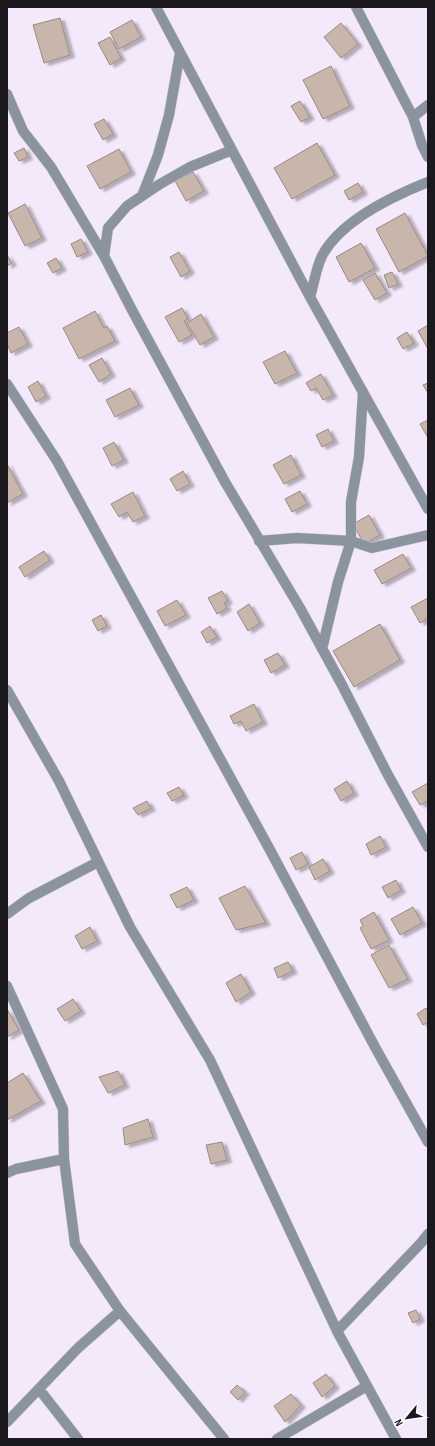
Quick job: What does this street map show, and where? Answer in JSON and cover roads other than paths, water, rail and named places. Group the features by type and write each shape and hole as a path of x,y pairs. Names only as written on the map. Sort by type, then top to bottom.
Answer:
{"street":[{"path":"156,7 310,297 428,509"},
{"path":"356,7 413,116 422,145 428,157"},
{"path":"142,196 158,155 168,122 180,53"},
{"path":"7,94 23,131 51,167 104,256 225,482 322,649 384,768 428,847"},
{"path":"413,116 428,105"},
{"path":"104,256 108,228 127,206 190,167 232,150"},
{"path":"310,297 321,257 328,245 355,220 396,195 428,182"},
{"path":"7,384 57,461 428,1142"},
{"path":"322,649 338,582 351,541 351,502 359,457 363,392"},
{"path":"260,540 297,538 351,541 372,548 428,535"},
{"path":"7,690 59,780 130,927 210,1060 337,1330 396,1439"},
{"path":"7,914 29,898 98,862"},
{"path":"7,986 64,1109 64,1159 75,1244 120,1310 224,1439"},
{"path":"7,1173 16,1169 64,1159"},
{"path":"337,1330 428,1234"},
{"path":"7,1422 78,1348 120,1310"},
{"path":"277,1439 367,1386"},
{"path":"39,1389 78,1439"}]}
